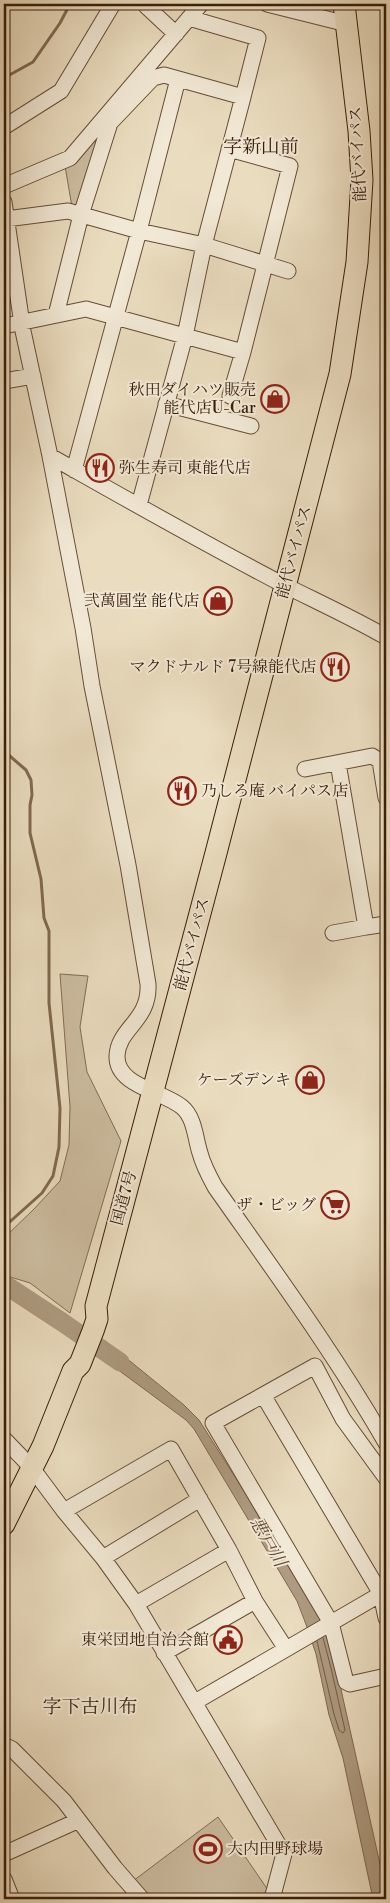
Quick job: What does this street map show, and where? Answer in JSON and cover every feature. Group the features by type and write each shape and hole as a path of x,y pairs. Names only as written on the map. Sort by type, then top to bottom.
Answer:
{"highway":[{"name":"能代バイパス","path":"154,1091 340,374 357,262 362,180 359,130 345,14"},
{"name":"国道7号","path":"4,1524 32,1468 77,1358 88,1328 87,1316 96,1306 154,1091"}],"street":[{"path":"4,127 62,91 112,4"},
{"path":"146,4 176,34"},
{"path":"4,186 70,158 201,4"},
{"path":"267,4 345,14"},
{"path":"138,505 185,336 204,245 258,38 189,18"},
{"path":"56,315 81,215 110,123 152,78 164,75 243,97"},
{"path":"74,470 140,231 178,79"},
{"path":"228,149 290,166 230,396"},
{"path":"4,202 10,285 21,322 50,456 83,628 92,686 128,865 148,984 147,1002 144,1010 121,1042 117,1054 118,1062 125,1077 131,1082 154,1091 182,1106 190,1116 203,1163 215,1187 322,1340 366,1407 386,1442"},
{"path":"6,219 68,212 204,245 288,271"},
{"path":"4,326 86,309 243,352"},
{"path":"4,381 33,376"},
{"path":"166,404 251,426"},
{"path":"50,456 286,585 386,636"},
{"path":"305,769 372,756 380,761 386,798"},
{"path":"338,763 366,927"},
{"path":"334,933 386,924"},
{"path":"386,1478 344,1419 315,1366 213,1424 329,1624 346,1682 350,1684 386,1676"},
{"path":"263,1395 383,1593 386,1618"},
{"path":"4,1439 32,1468 64,1511 103,1558 136,1604 284,1854 272,1899"},
{"path":"64,1511 171,1448 229,1550 255,1601 286,1649"},
{"path":"103,1558 200,1499"},
{"path":"136,1604 229,1550"},
{"path":"195,1702 383,1593"},
{"path":"164,1653 255,1601"},
{"path":"4,1745 12,1749 64,1802 77,1821 142,1899"},
{"path":"4,1854 77,1821"},
{"path":"4,1879 12,1899"}],"shaded area":[{"path":"104,128 81,208 72,207 65,166"},
{"path":"60,974 88,976 80,1027 87,1072 121,1141 70,1313 30,1283 4,1275 4,1238 60,1181 69,1145 70,1107"},
{"name":"大内田野球場","path":"218,1817 268,1890 266,1899 148,1899 133,1881"}],"water":[{"path":"104,1340 184,1405 199,1420 321,1621 336,1667 386,1891 386,1899 373,1899 343,1758 329,1715 316,1654 297,1601 194,1429 186,1420 98,1355"}],"waterway":[{"path":"4,78 33,62 60,23 70,4"},
{"path":"4,751 26,770 31,780 30,833 41,879 44,918 49,931 49,1003 60,1108 59,1147 53,1176 42,1193 4,1227"},
{"name":"悪戸川","path":"4,1284 120,1362"}],"place":[{"name":"秋田ダイハツ販売 能代店U-Car","path":"275,399"},
{"name":"弥生寿司 東能代店","path":"100,468"},
{"name":"弐萬圓堂 能代店","path":"218,601"},
{"name":"マクドナルド 7号線能代店","path":"335,667"},
{"name":"乃しろ庵 バイパス店","path":"182,791"},
{"name":"ケーズデンキ","path":"310,1080"},
{"name":"ザ・ビッグ","path":"335,1205"},
{"name":"東栄団地自治会館","path":"228,1640"},
{"name":"大内田野球場","path":"208,1849"}],"district":[{"name":"字新山前","path":"261,147"},
{"name":"字下古川布","path":"90,1707"}]}
